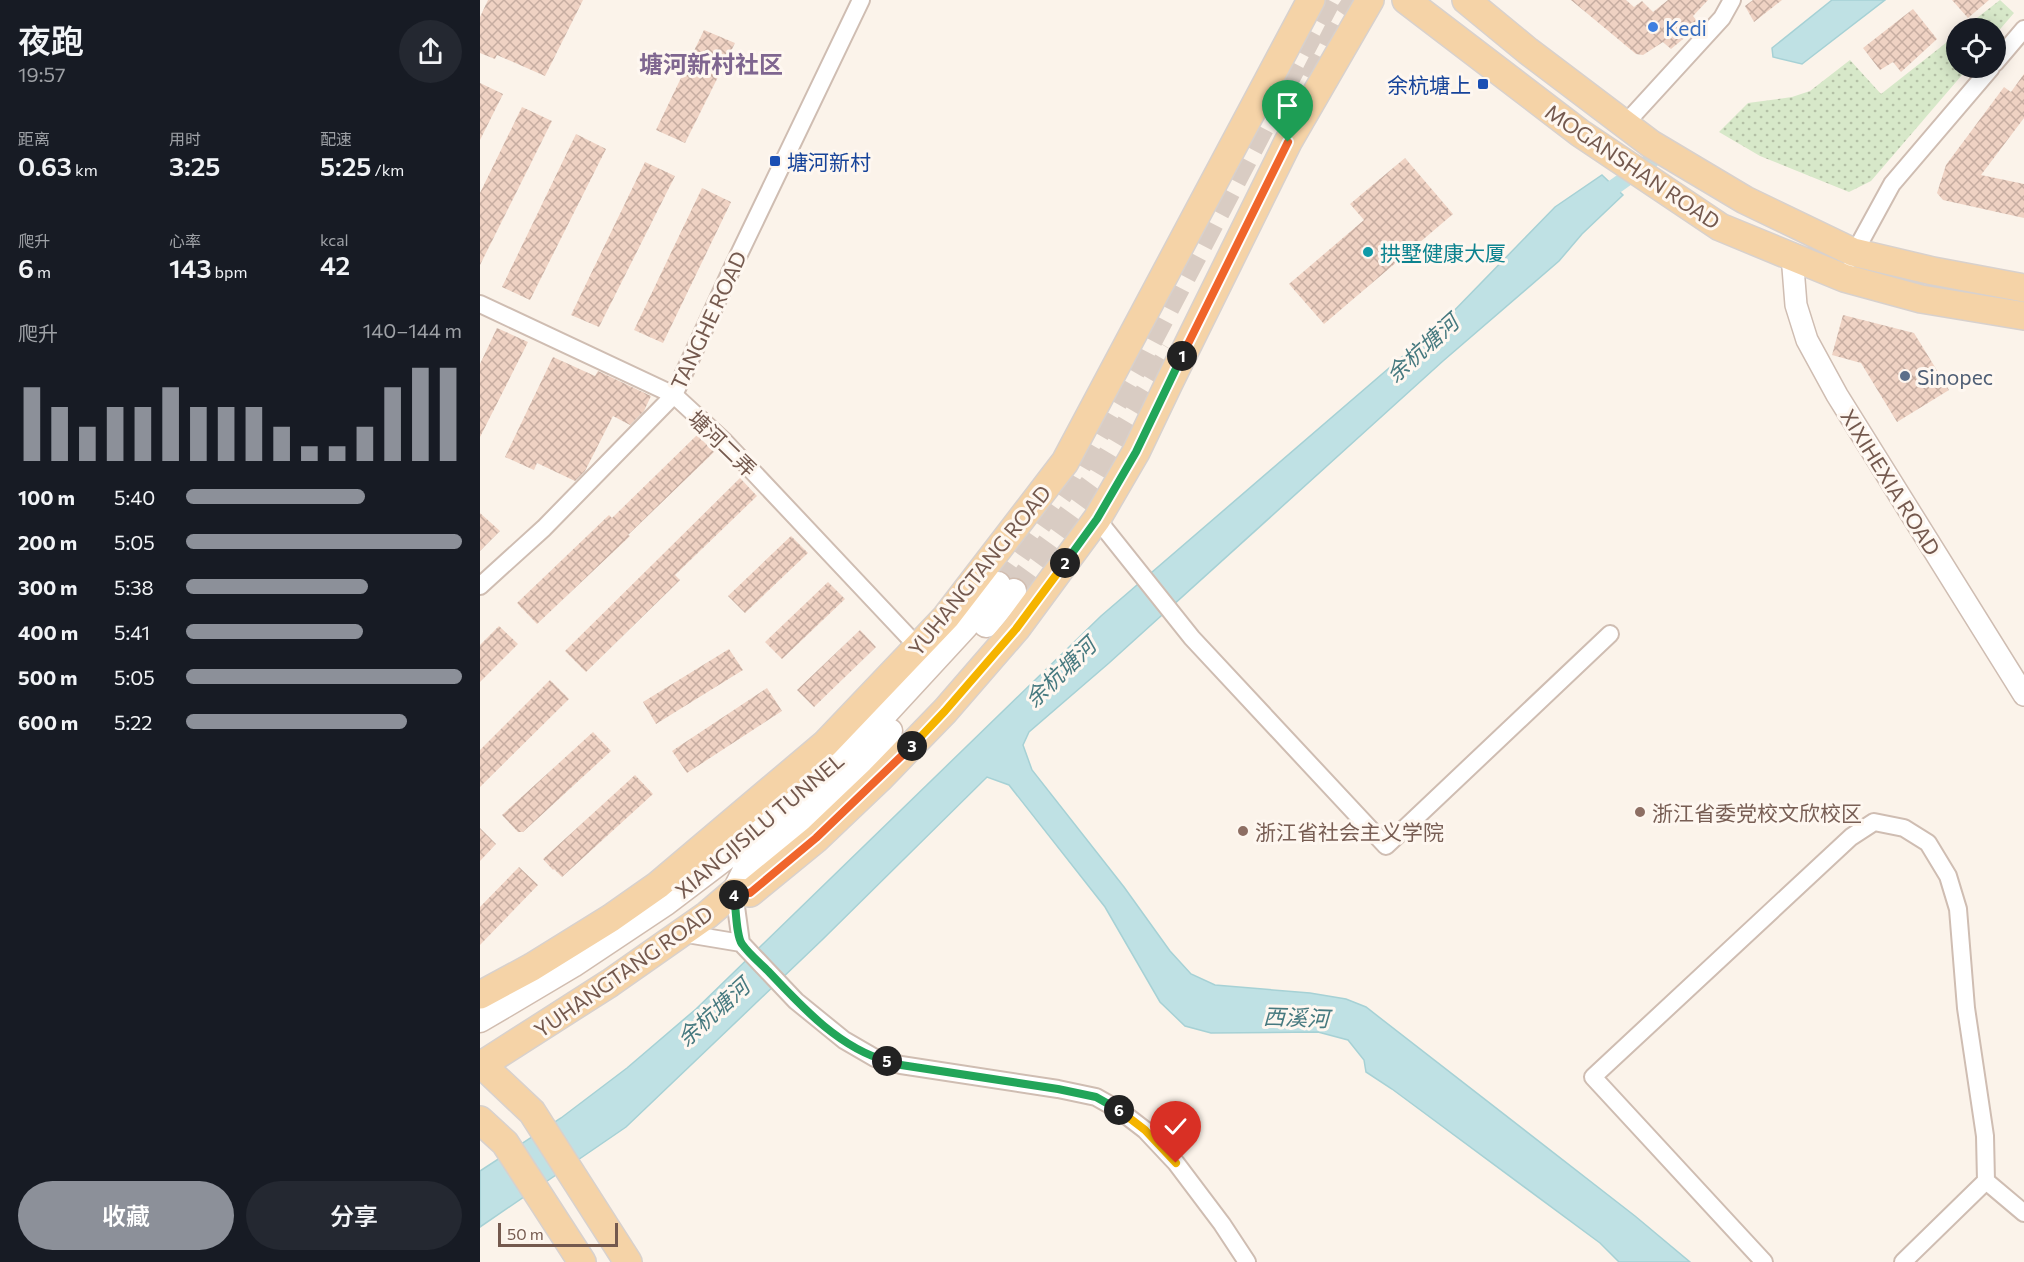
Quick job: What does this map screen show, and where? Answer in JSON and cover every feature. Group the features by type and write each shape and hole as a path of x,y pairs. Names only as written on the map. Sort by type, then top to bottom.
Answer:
{"main road":[{"name":"YUHANGTANG ROAD","path":"480,995 532,967 611,918 658,885 825,744 953,609 1065,462 1311,0"},
{"name":"YUHANGTANG ROAD","path":"481,1065 610,983 707,915 734,892 750,893 816,838 879,779 945,711 1016,629 1097,519 1136,452 1288,142 1370,0"},
{"name":"MOGANSHAN ROAD","path":"1406,0 1580,133 1720,227 1844,278 1921,299 2024,316"},
{"name":"MOGANSHAN ROAD","path":"1466,0 1528,51 1651,144 1745,200 1853,252 1933,271 2024,288"},
{"name":"XIANGJISILU TUNNEL","path":"480,1020 573,965 666,903 724,859 860,741 966,626 1006,587 941,678 861,764 810,813 746,868 734,892"},
{"path":"481,1065 532,1112 628,1262"},
{"path":"480,1120 505,1143 582,1262"}],"street":[{"name":"TANGHE ROAD","path":"480,586 544,528 674,395 861,0"},
{"path":"1625,124 1722,18 1732,0"},
{"path":"2006,50 2024,29"},
{"path":"1844,278 1853,252 1892,184 1982,78"},
{"name":"XIXIHEXIA ROAD","path":"1792,255 1796,304 1807,340 1837,395 2024,695"},
{"name":"塘河二弄","path":"480,304 674,395 724,441 918,647"},
{"path":"1097,519 1192,638 1386,846 1610,634"},
{"path":"1764,1262 1593,1077 1851,837 1874,822 1904,828 1928,843 1952,887 1958,909 1966,1008 1986,1136 1986,1181 1903,1262"},
{"path":"734,892 741,943 796,1001 844,1040 875,1058 901,1065 1096,1097 1119,1110 1145,1130 1176,1163 1222,1224 1247,1262"},
{"path":"681,933 741,943"},
{"path":"1986,1181 2024,1213"}],"green space":[{"path":"2000,0 2014,13 2006,22 2006,18 1977,18"},
{"path":"1946,43 1946,78 1959,78 1871,181 1849,192 1760,156 1719,132 1748,103 1792,97 1810,91 1850,60 1881,94"}],"water":[{"path":"1832,0 1885,0 1802,64 1773,57 1772,48"},
{"name":"西溪河","path":"1602,175 1623,195 1582,234 1559,261 1443,361 1109,663 1029,732 1023,745 1032,770 1124,887 1170,951 1191,974 1215,985 1310,993 1346,999 1366,1007 1635,1216 1690,1262 1619,1262 1600,1243 1366,1072 1364,1060 1348,1040 1318,1032 1211,1033 1185,1026 1160,1002 1105,907 1009,785 987,777 822,940 626,1127 480,1227 480,1171 561,1118 627,1068 696,1009 1101,616 1446,319 1555,207"}],"building":[{"path":"488,0 583,0 545,76 497,55 495,59 480,53 480,17"},
{"path":"1571,0 1626,0 1634,7 1642,1 1653,12 1668,0 1708,0 1693,16 1700,25 1671,49 1663,42 1643,55 1636,54"},
{"path":"1753,0 1782,0 1754,22 1745,6"},
{"path":"1952,0 1989,0 1968,18"},
{"path":"1913,9 1937,39 1901,72 1893,62 1880,70 1863,48"},
{"path":"704,30 735,43 685,143 656,130"},
{"path":"2024,74 2024,118 1981,175 2024,184 2024,218 1943,200 1937,193 1946,165 2004,87 2011,92"},
{"path":"480,83 503,94 480,140"},
{"path":"522,107 552,121 480,265 480,193"},
{"path":"576,134 606,149 530,300 502,287"},
{"name":"拱墅健康大厦","path":"1405,158 1453,214 1324,324 1289,284 1364,220 1350,204"},
{"path":"645,162 675,176 599,327 571,315"},
{"path":"702,188 731,202 663,343 634,330"},
{"name":"Sinopec","path":"1843,315 1914,333 1949,390 1897,422 1861,363 1832,355"},
{"path":"497,328 528,342 480,437 480,364"},
{"path":"553,357 595,376 598,371 651,396 644,411 630,425 613,416 585,471 575,481 537,463 534,470 505,457"},
{"path":"697,435 714,452 537,624 517,603 609,515 612,518"},
{"path":"740,478 757,496 675,575 680,580 586,672 565,651"},
{"path":"480,513 500,531 480,551"},
{"path":"791,536 808,553 745,613 728,596"},
{"path":"828,582 845,599 782,659 765,642"},
{"path":"499,626 518,644 480,682 480,645"},
{"path":"860,630 876,647 814,707 797,690"},
{"path":"729,649 743,670 656,724 643,702"},
{"path":"550,680 569,699 480,787 480,750"},
{"path":"767,688 782,711 687,773 672,751"},
{"path":"593,732 611,751 523,832 518,832 502,815"},
{"path":"635,775 653,794 562,877 553,870 543,859"},
{"path":"480,828 496,844 480,861"},
{"path":"519,867 538,885 480,945 480,907"}],"waterway":[{"name":"余杭塘河","path":"1596,200 1652,160"}],"tunnel":[{"path":"998,584 1072,478 1145,351 1329,0"},
{"path":"1311,79 1339,24 1356,0"},
{"path":"1014,591 1096,478 1172,350"}],"place":[{"name":"Kedi","path":"1653,27"},
{"name":"余杭塘上","path":"1483,84"},
{"name":"塘河新村","path":"775,161"},
{"name":"拱墅健康大厦","path":"1368,252"},
{"name":"Sinopec","path":"1905,376"},
{"name":"浙江省委党校文欣校区","path":"1640,812"},
{"name":"浙江省社会主义学院","path":"1243,831"}],"district":[{"name":"塘河新村社区","path":"711,63"}],"route":[{"path":"1176,1163 1145,1130 1119,1110 1096,1097 901,1065 875,1058 844,1040 796,1001 741,943 734,892 750,893 816,838 879,779 945,711 1016,629 1057,574 1097,519 1136,452 1288,142"}]}
